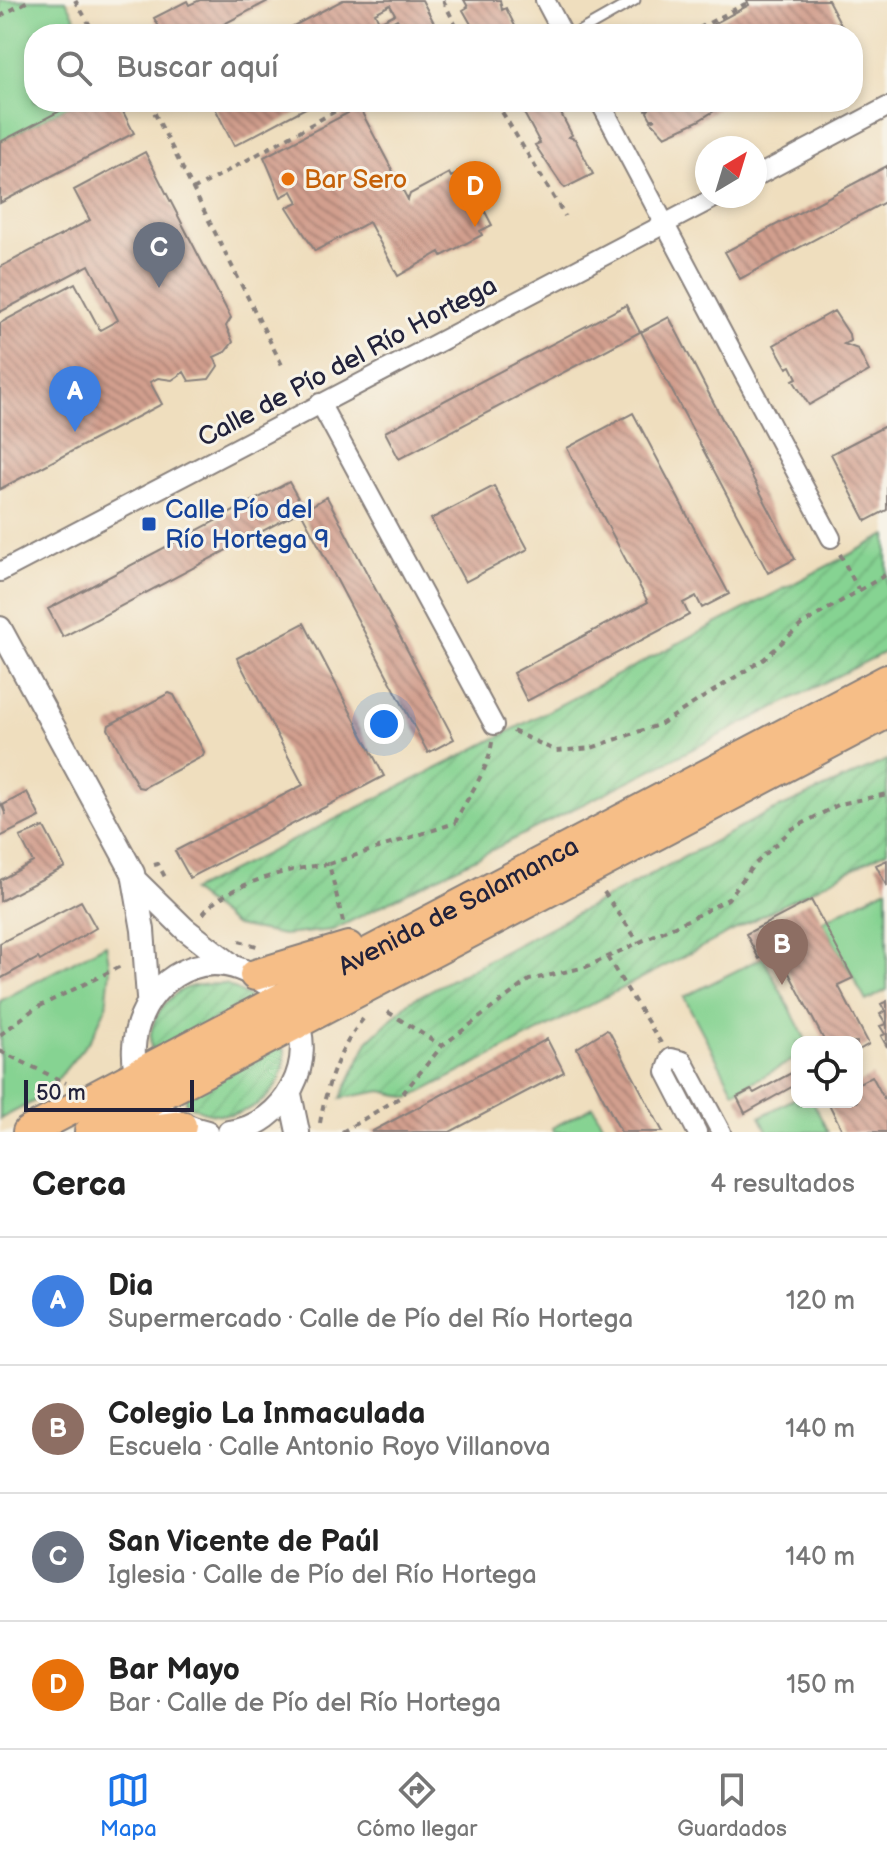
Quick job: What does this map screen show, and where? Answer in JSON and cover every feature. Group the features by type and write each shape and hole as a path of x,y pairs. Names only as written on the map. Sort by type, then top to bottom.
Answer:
{"highway":[{"name":"Avenida de Salamanca","path":"28,1132 144,1088 291,1009 393,938 887,680"},
{"name":"Avenida de Salamanca","path":"291,1009 373,985 887,713"},
{"path":"248,962 339,952 351,945 393,938"},
{"name":"Avenida de Salamanca","path":"90,1132 144,1088"},
{"path":"136,1132 194,1129"}],"street":[{"path":"545,0 558,24"},
{"path":"767,171 887,107"},
{"path":"606,112 667,223 831,538"},
{"name":"Calle de Pío del Río Hortega","path":"0,572 695,208"},
{"path":"320,403 494,725"},
{"path":"0,628 136,881 185,929 248,962 291,1009 302,1058 290,1094 264,1121 229,1132"},
{"path":"136,881 148,998 132,1041 144,1088 194,1129"},
{"path":"148,998 178,974 248,962"},
{"path":"697,1132 666,1072 671,1058 683,1061 721,1132"},
{"path":"290,1094 298,1132"}],"lane":[{"path":"593,24 635,0"}],"path":[{"path":"0,16 30,0"},
{"path":"75,0 89,24"},
{"path":"443,0 455,24"},
{"path":"707,24 745,4 743,0"},
{"path":"154,112 283,367"},
{"path":"193,190 334,112"},
{"path":"502,112 565,216"},
{"path":"831,538 858,590"},
{"path":"193,914 201,920 204,911 248,885 286,869 329,864 455,823 469,791 488,766 494,725 556,751 591,748 633,735 673,717 764,659 801,625 887,574"},
{"path":"342,1132 399,1098 442,1046 529,980 586,967 728,899 752,867 792,829 840,804 887,794"},
{"path":"158,864 169,884"},
{"path":"329,864 346,932"},
{"path":"603,891 639,943"},
{"path":"232,939 248,962"},
{"path":"607,957 671,1058"},
{"path":"0,1035 34,1009 123,965"},
{"path":"388,1012 442,1046"},
{"path":"0,1051 68,1084"}],"green space":[{"path":"0,0 66,0 79,24 24,24 24,112 58,112 0,142"},
{"path":"887,535 887,651 333,930 283,935 235,926 191,891 450,762"},
{"path":"887,760 887,851 410,1098 382,1091 341,1098 368,1041 410,1001 764,815"},
{"path":"887,888 887,990 866,1001 822,921"},
{"path":"106,944 110,969 106,1007 92,1037 44,1096 0,1119 0,1001"},
{"path":"763,957 804,1036 791,1036 791,1061 734,1092 684,997"},
{"path":"226,984 249,997 248,1003 152,1051 151,1031 166,1002 183,989 193,986"},
{"path":"279,1047 285,1050 283,1069 276,1085 266,1098 252,1107 237,1113 220,1114 186,1103 186,1097"},
{"path":"791,1100 791,1108 816,1108 828,1132 768,1132 760,1117"},
{"path":"593,1106 606,1132 554,1132 552,1128"}],"building":[{"path":"200,0 270,0 224,24 157,24 154,18 187,1 189,5"},
{"path":"343,0 422,0 435,24 400,24 397,19 388,24 297,24","holes":["390,5 395,14 379,22 375,13"]},
{"path":"464,0 500,0 502,10 506,8 514,24 471,24 463,10 468,7"},
{"path":"747,0 828,0 841,24 714,24 749,5"},
{"path":"58,112 123,112 134,133 0,203 0,142"},
{"path":"217,112 298,112 234,146"},
{"path":"350,112 362,112 408,200 410,194 449,173 451,177 463,171 473,190 468,192 477,209 482,206 492,225 480,231 482,235 442,256 440,252 398,276 369,222 315,251 287,207 298,202 292,191 281,197 264,157"},
{"path":"523,112 560,112 572,135 569,137 575,139 593,174 565,188 535,145 540,143"},
{"path":"647,112 712,112 665,136 651,121 656,119 651,119"},
{"path":"145,152 231,318 226,326 233,342 225,352 214,357 218,366 209,379 189,381 184,372 172,380 158,378 150,382 162,404 0,489 0,323 75,283 100,330 118,320 89,265 0,312 0,267 90,220 74,190"},
{"path":"887,166 887,201 740,279 725,252"},
{"path":"626,305 640,332 399,459 385,432"},
{"path":"834,311 849,334 850,341 844,344 858,349 869,371 809,405 793,380 797,378 791,366 787,368 774,345"},
{"path":"669,317 795,559 768,573 641,332"},
{"path":"633,413 729,594 702,608 696,596 683,603 689,615 527,701 513,673 648,602 567,448"},
{"path":"887,425 887,510 866,521 831,454"},
{"path":"289,482 304,509 63,637 48,609"},
{"path":"494,486 528,549 465,582 431,519"},
{"path":"327,497 454,739 428,753 301,512"},
{"path":"304,623 384,776 190,878 175,851 303,785 237,658"},
{"path":"169,693 174,695 204,752 203,756 143,788 138,787 108,729 109,725"},
{"path":"27,792 40,817 0,837 0,802 6,815 3,805"},
{"path":"44,827 65,867 0,901 0,880 33,862 20,837"},
{"path":"887,860 887,887 876,865"},
{"path":"811,900 853,978 838,985 869,1044 863,1048 863,1036 822,1036 777,950 759,959 746,934"},
{"path":"81,901 96,928 40,961 38,958 0,979 0,943"},
{"path":"887,1001 887,1047 880,1026 886,1024 880,1014 885,1011 881,1004"},
{"path":"606,1030 663,1132 621,1132 577,1048"},
{"path":"547,1039 564,1072 450,1132 371,1132"},
{"path":"791,1073 791,1087 745,1113 737,1097 751,1090 754,1093"},
{"path":"872,1076 887,1104 887,1132 843,1132 831,1108 863,1108 863,1081"}],"place":[{"name":"Bar Sero","path":"288,179"},
{"name":"Bar Mayo","path":"475,227"},
{"name":"San Vicente de Paúl","path":"159,288"},
{"name":"Dia","path":"75,432"},
{"name":"Calle Pío del Río Hortega 9","path":"149,524"},
{"name":"Colegio La Inmaculada","path":"782,985"}]}
